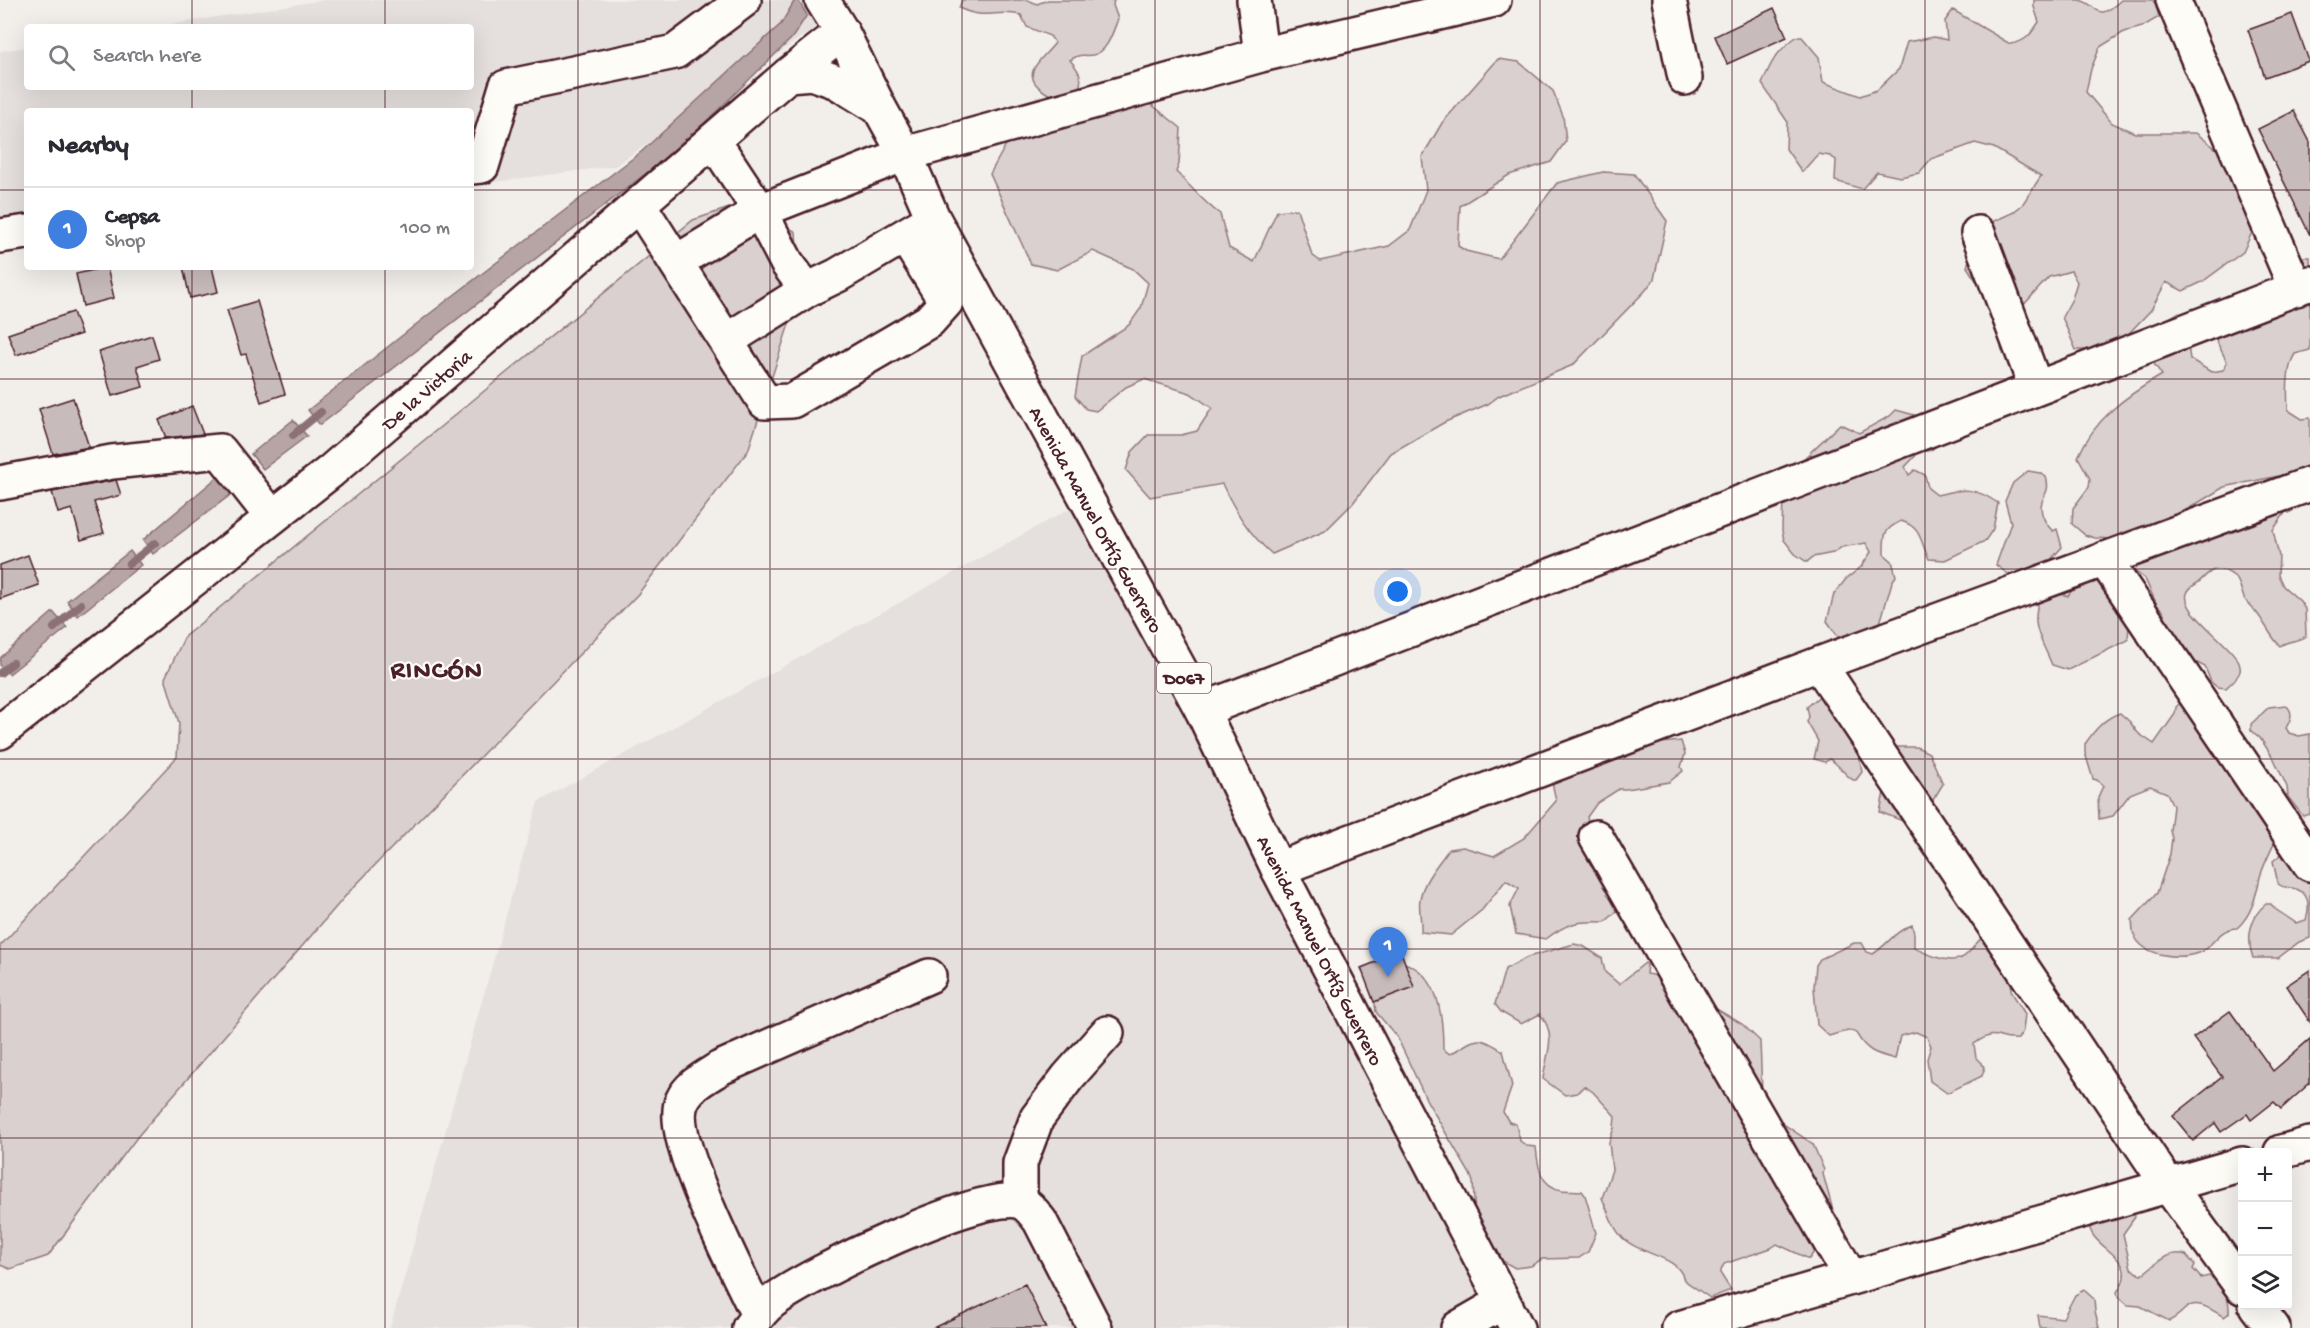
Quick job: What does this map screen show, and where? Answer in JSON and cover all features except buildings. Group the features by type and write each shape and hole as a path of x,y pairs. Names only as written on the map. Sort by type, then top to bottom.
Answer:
{"street":[{"path":"474,167 482,166 506,87 675,52 744,0"},
{"name":"Avenida Manuel Ortíz Guerrero","path":"822,0 842,32 880,110 905,154 933,218 1202,710 1278,869 1510,1315"},
{"path":"1254,0 1261,55"},
{"path":"676,262 760,211 905,154 1261,55 1494,0"},
{"path":"1669,0 1685,78"},
{"path":"1202,710 2303,286 2173,0"},
{"name":"De la Victoria","path":"0,732 332,471 788,75 842,32"},
{"path":"788,75 812,73 837,82 862,96 880,110"},
{"path":"713,140 760,211 787,263 807,290"},
{"path":"639,205 765,402 792,401 929,321 946,302 905,236"},
{"path":"726,341 807,290 838,275 933,218"},
{"path":"0,236 24,232"},
{"path":"1978,233 2036,388"},
{"path":"0,483 112,462 220,451 272,517"},
{"path":"1278,869 1819,664 2310,484"},
{"path":"2104,559 2310,864"},
{"path":"1819,664 2168,1185 2238,1281"},
{"path":"1596,837 1851,1278"},
{"path":"928,976 720,1068 691,1087 682,1101 679,1117 682,1133 701,1194 753,1322 772,1301 864,1251 934,1220 1001,1201 1020,1202 1029,1208 1040,1221 1095,1328"},
{"path":"1020,1202 1020,1163 1037,1118 1068,1077 1107,1033"},
{"path":"2292,1149 2310,1144"},
{"path":"1679,1328 2238,1165"},
{"path":"2259,1310 2272,1328"},
{"path":"1458,1328 1510,1315"}],"shaded area":[{"path":"324,0 805,0 819,25 615,166 474,185 474,108 24,108 24,244 0,247 0,51 24,47 24,90 474,90 474,24 172,24"},
{"path":"795,0 798,0 807,15 792,38 679,148 320,425 308,410 641,152 781,24"},
{"path":"962,0 1028,0 1037,4 1048,0 1114,0 1113,5 1118,19 1103,50 1093,55 1080,55 1070,60 1078,70 1081,79 1072,100 1065,100 1045,92 1033,79 1032,73 1035,67 1055,43 1050,36 1027,27 1021,15 968,12 959,8"},
{"path":"2034,0 2079,0 2101,12 2121,0 2152,0 2155,3 2159,17 2142,27 2124,32 2100,47 2091,69 2086,92 2112,123 2135,133 2196,133 2220,152 2254,228 2243,252 2202,282 2183,291 2166,282 2151,310 2113,350 2076,350 2062,317 2072,299 2077,282 2071,271 2049,277 2019,310 1988,294 1967,267 1974,242 1987,224 2012,213 2022,205 2041,176 1994,148 1975,143 1931,159 1919,173 1900,177 1877,172 1862,189 1835,181 1836,160 1830,156 1818,154 1802,172 1786,149 1787,121 1762,84 1771,63 1779,53 1796,37 1802,37 1819,57 1823,82 1860,96 1877,90 1899,69 1907,42 1934,37 1947,40 1945,21 1953,10 2010,44 2028,37 2039,22"},
{"path":"1498,59 1519,62 1553,91 1563,116 1566,141 1551,162 1509,175 1460,206 1458,246 1466,251 1499,259 1557,183 1603,172 1634,174 1667,221 1654,279 1645,291 1573,365 1445,422 1391,453 1353,503 1325,531 1272,554 1243,522 1222,484 1150,497 1126,470 1132,452 1148,435 1181,435 1197,431 1212,408 1190,393 1144,379 1126,387 1096,411 1086,409 1075,396 1082,356 1129,325 1141,308 1148,283 1133,269 1093,251 1057,270 1031,264 990,174 1009,139 1119,92 1152,105 1181,128 1179,164 1176,172 1220,214 1229,248 1254,262 1277,211 1297,209 1312,255 1320,261 1389,246 1410,230 1426,190 1422,157 1442,123"},
{"path":"747,202 796,232 800,290 748,451 638,594 349,892 138,1136 48,1256 10,1269 0,1265 0,946 177,757 179,723 165,678 185,636 693,220"},
{"path":"2300,257 2310,257 2310,350 2295,354 2292,360 2288,381 2288,410 2302,419 2310,418 2310,468 2224,487 2180,514 2112,539 2085,535 2072,524 2073,508 2089,487 2090,479 2078,457 2093,431 2113,409 2162,375 2150,358 2157,325 2178,313 2184,318 2190,359 2211,372 2223,370 2227,362 2215,338 2216,330 2235,296 2249,288 2278,281"},
{"path":"1896,410 1925,418 1942,437 1933,448 1928,451 1921,450 1905,467 1909,475 1915,470 1925,475 1928,488 1937,495 1969,490 1998,503 1993,529 1985,541 1945,560 1929,559 1917,531 1908,524 1901,521 1888,530 1885,537 1884,554 1892,561 1896,576 1892,582 1874,644 1839,638 1827,621 1834,594 1846,579 1861,567 1871,552 1866,543 1842,547 1833,553 1813,557 1807,562 1795,554 1784,540 1783,496 1795,467 1840,424 1859,433 1890,416"},
{"path":"293,420 307,436 263,469 251,454"},
{"path":"228,468 242,486 153,554 143,540"},
{"path":"2028,471 2040,473 2046,477 2048,484 2042,501 2042,512 2050,528 2053,531 2057,529 2062,547 2047,564 2012,577 1996,565 2011,523 2005,501 2013,483"},
{"path":"2296,498 2294,510 2289,513 2287,510 2273,530 2279,556 2278,575 2283,586 2300,601 2305,609 2306,636 2280,646 2245,600 2237,579 2225,571 2211,571 2187,593 2188,603 2195,614 2238,661 2240,671 2236,678 2226,688 2217,687 2211,682 2205,667 2188,658 2169,628 2163,611 2157,605 2145,579 2129,567"},
{"path":"1087,499 1503,1302 1452,1328 390,1328 538,802"},
{"path":"130,551 141,565 78,616 67,601"},
{"path":"2105,576 2129,623 2128,640 2068,670 2052,665 2037,626 2039,600 2052,592 2068,596 2075,586"},
{"path":"53,612 67,628 9,674 0,665 0,658"},
{"path":"1823,693 1856,740 1862,772 1856,780 1850,778 1830,759 1825,762 1814,759 1818,741 1807,722 1809,717 1807,707"},
{"path":"2190,693 2279,833 2262,872 2253,905 2242,923 2237,928 2225,931 2198,953 2171,956 2145,948 2133,933 2132,920 2157,893 2170,854 2173,806 2167,793 2150,786 2130,794 2113,816 2099,819 2098,797 2103,786 2093,779 2085,753 2085,744 2104,722 2120,713 2138,733 2154,744 2175,714 2176,707"},
{"path":"2286,705 2291,713 2286,728 2289,733 2299,736 2310,734 2310,814 2303,816 2288,797 2287,787 2274,759 2260,738 2251,730 2251,724 2269,707"},
{"path":"1618,722 1637,723 1645,738 1661,743 1681,741 1685,754 1681,767 1683,771 1669,782 1619,789 1597,803 1587,817 1589,824 1633,866 1637,882 1616,912 1605,922 1574,924 1546,939 1516,934 1510,906 1519,888 1506,880 1482,910 1451,935 1421,932 1420,903 1424,886 1449,849 1463,847 1494,856 1524,838 1556,801 1552,782"},
{"path":"1893,747 1917,747 1929,753 1943,784 1930,805 1910,824 1880,812"},
{"path":"2284,852 2310,864 2310,938 2299,942 2278,958 2253,958 2250,943 2251,928 2256,915 2266,904 2271,904 2296,923 2306,920 2308,905 2302,892 2278,884 2273,861"},
{"path":"1912,925 1914,948 1948,960 1962,958 1987,934 2012,980 2011,991 2025,1014 2023,1031 2018,1039 1992,1035 1974,1044 1976,1058 1985,1067 1982,1076 1947,1093 1930,1081 1927,1059 1931,1046 1927,1037 1916,1032 1900,1036 1895,1059 1872,1051 1865,1046 1856,1033 1849,1031 1829,1036 1817,1025 1814,987 1816,965 1820,959 1854,943 1862,943 1867,952 1873,954 1901,930"},
{"path":"1574,944 1583,946 1602,958 1605,972 1619,984 1645,963 1647,965 1646,974 1663,977 1691,1013 1715,1008 1742,1024 1760,1041 1762,1093 1770,1115 1813,1144 1824,1170 1823,1174 1835,1218 1831,1228 1809,1259 1777,1244 1724,1264 1720,1273 1731,1290 1710,1298 1684,1280 1681,1272 1675,1266 1632,1245 1617,1231 1602,1198 1612,1170 1609,1142 1615,1116 1593,1092 1584,1086 1577,1093 1565,1095 1543,1079 1550,1038 1540,1014 1521,1024 1501,1012 1495,1004 1505,969 1528,957"},
{"path":"1383,959 1401,962 1415,968 1433,988 1441,1017 1443,1049 1450,1054 1476,1040 1481,1040 1503,1051 1512,1086 1503,1112 1509,1122 1516,1124 1520,1141 1527,1146 1536,1147 1544,1179 1554,1188 1582,1191 1585,1195 1596,1233 1588,1252 1579,1258 1542,1259 1531,1266 1515,1268 1492,1255 1475,1218 1473,1182 1470,1174 1427,1101 1397,1037 1376,1012 1374,997 1380,962"},
{"path":"2133,1209 2135,1217 2123,1234 2131,1268 2141,1275 2167,1256 2186,1255 2195,1265 2193,1269 2201,1278 2209,1276 2222,1287 2227,1297 2229,1313 2224,1317 2204,1306 2194,1305 2189,1306 2169,1321 2140,1306 2128,1305 2118,1297 2117,1292 2124,1280 2124,1270 2120,1261 2091,1232 2089,1222"},
{"path":"2084,1290 2094,1299 2099,1328 2040,1328 2038,1315 2063,1318 2075,1295"}],"waterway":[{"path":"293,435 321,412"},
{"path":"129,564 155,543"},
{"path":"54,628 81,604"},
{"path":"0,673 13,663"}],"place":[{"name":"Cepsa","path":"1388,977"}],"district":[{"name":"RINCÓN","path":"437,668"}]}
